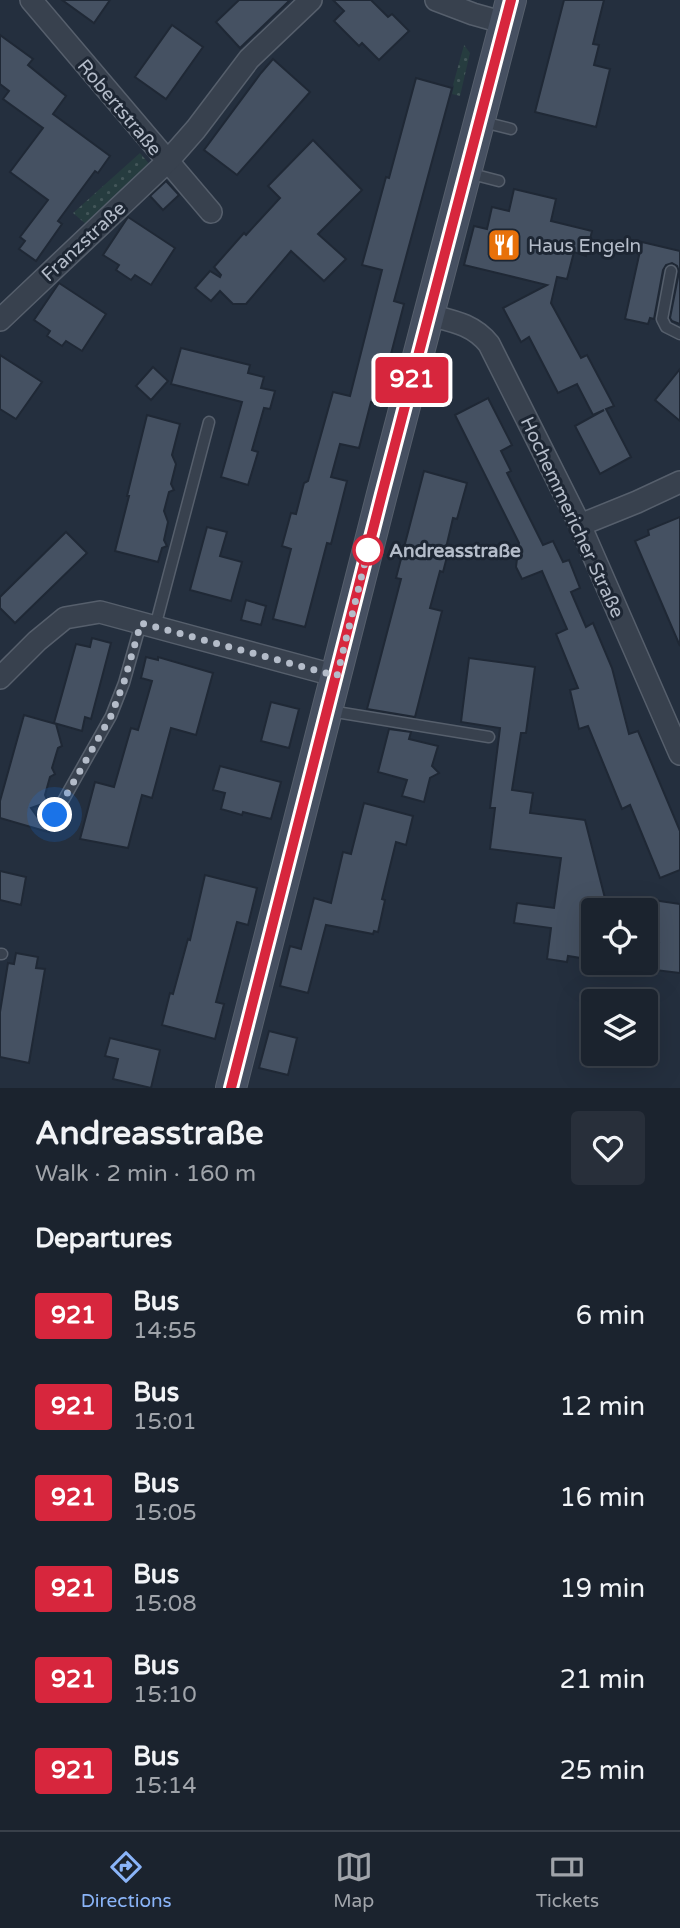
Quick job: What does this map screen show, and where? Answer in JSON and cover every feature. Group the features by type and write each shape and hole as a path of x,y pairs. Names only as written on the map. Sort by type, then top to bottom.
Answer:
{"street":[{"name":"Robertstraße","path":"31,0 211,212"},
{"name":"Franzstraße","path":"0,320 167,162 196,129 249,59 311,0"},
{"path":"231,1088 508,12 473,14 436,0"},
{"name":"Hochemmericher Straße","path":"429,315 470,327 481,334 489,344 580,525 680,754"},
{"path":"580,525 680,482"},
{"path":"0,678 65,618 100,612 337,676"}],"lane":[{"path":"480,121 511,129"},
{"path":"465,173 499,181"},
{"path":"671,271 662,318 666,327 680,334"},
{"path":"55,815 111,716 148,625 209,422"},
{"path":"327,710 489,737"}],"green space":[{"path":"464,45 470,53 460,96 452,94"},
{"path":"140,153 150,165 87,225 73,213"}],"building":[{"path":"62,0 110,0 94,23"},
{"path":"239,0 290,0 240,48 216,22"},
{"path":"333,0 371,0 388,17 392,14 409,31 379,60 362,43 359,46 334,21 344,11"},
{"path":"564,0 604,0 593,44 599,45 594,65 610,69 596,127 535,112"},
{"path":"172,25 203,47 166,99 135,77"},
{"path":"0,35 33,59 28,65 66,96 53,114 110,156 98,173 95,171 58,221 62,224 36,261 19,249 25,241 20,237 48,200 10,172 43,128 3,99 9,91 0,84"},
{"path":"273,59 310,92 237,175 204,150"},
{"path":"416,78 452,88 394,301 404,304 378,404 371,402 359,448 340,444 331,477 347,481 305,627 273,619 291,549 282,546 291,513 296,514 304,483 308,481 333,392 350,396 382,270 362,265"},
{"path":"313,140 362,190 318,234 346,259 324,281 291,251 246,304 233,304 220,291 211,301 195,288 210,271 220,277 214,267 280,198 268,186"},
{"path":"166,181 179,195 163,210 150,196"},
{"path":"514,189 556,199 551,221 592,231 586,256 574,252 567,279 557,277 551,303 581,358 587,355 614,406 606,409 631,457 600,474 575,426 604,410 593,415 577,384 558,393 529,337 521,342 503,308 547,285 464,265 474,226 487,229 492,207 509,211"},
{"path":"128,217 175,248 151,285 135,275 131,280 116,270 119,265 103,255"},
{"path":"642,242 680,251 680,324 670,318 679,272 677,266 672,263 666,265 663,270 654,319 650,318 648,324 625,319"},
{"path":"59,283 106,314 82,351 66,341 62,346 47,336 50,331 34,320"},
{"path":"181,348 250,365 248,373 264,377 261,388 275,391 270,409 264,408 252,450 258,452 248,485 221,477 242,402 171,384"},
{"path":"0,355 42,382 16,419 0,409"},
{"path":"153,367 168,381 151,400 136,386"},
{"path":"680,369 680,421 655,400"},
{"path":"488,398 512,445 501,451 511,471 507,473 543,545 553,541 563,562 569,560 580,588 571,592 586,627 593,623 612,668 629,734 638,731 680,831 680,870 660,878 630,805 622,809 588,726 579,729 570,690 578,688 556,634 567,629 542,571 522,579 516,567 519,543 455,415"},
{"path":"147,415 180,424 172,455 176,464 171,484 174,490 169,492 164,511 168,522 164,540 167,546 162,548 158,562 115,551"},
{"path":"424,471 467,483 457,519 453,518 445,552 448,553 430,608 442,611 415,717 367,709 401,579 396,578"},
{"path":"680,517 680,646 635,541 649,535 648,530"},
{"path":"207,527 227,532 220,556 242,562 231,601 190,590"},
{"path":"66,532 87,553 15,623 0,608 0,597"},
{"path":"246,600 266,606 261,625 241,620"},
{"path":"92,638 111,643 91,719 85,717 82,731 54,723 76,644 90,647"},
{"path":"146,657 158,660 158,657 213,673 196,735 171,728 152,798 142,795 128,848 80,839 95,782 114,787 131,728 138,730 152,681 141,678"},
{"path":"469,658 535,667 526,733 521,733 512,790 533,793 530,813 585,820 605,898 581,898 581,958 568,956 567,962 547,959 551,928 514,923 517,903 554,908 561,858 490,849 495,808 490,808 500,728 461,722"},
{"path":"271,702 299,709 289,748 261,741"},
{"path":"24,715 56,724 62,746 58,748 52,768 55,774 50,777 45,795 48,802 31,808 48,832 0,818 0,801"},
{"path":"389,729 411,732 409,739 438,746 432,766 439,773 430,778 424,802 402,796 407,780 378,772"},
{"path":"220,766 281,782 271,819 221,809 225,793 213,790"},
{"path":"364,803 413,816 406,845 396,842 382,899 385,900 378,932 374,931 373,934 326,925 308,993 280,986 290,946 301,949 314,898 331,903 343,852 351,854"},
{"path":"0,871 26,877 21,905 0,900"},
{"path":"205,875 257,888 248,925 237,922 216,1002 224,1004 215,1039 162,1025 170,993 173,994 188,939 190,940"},
{"path":"658,901 680,904 680,973 658,970"},
{"path":"16,953 38,957 36,968 45,969 29,1063 0,1057 0,1012 8,963 14,964"},
{"path":"269,1031 297,1038 288,1075 259,1068"},
{"path":"110,1038 160,1050 151,1088 113,1079 118,1059 105,1056"}],"bus line":[{"name":"921","path":"231,1088 511,0"}],"place":[{"name":"Haus Engeln","path":"504,245"},
{"name":"Andreasstraße","path":"368,550"}],"route":[{"path":"55,815 111,716 141,623 337,676 368,550"}]}
